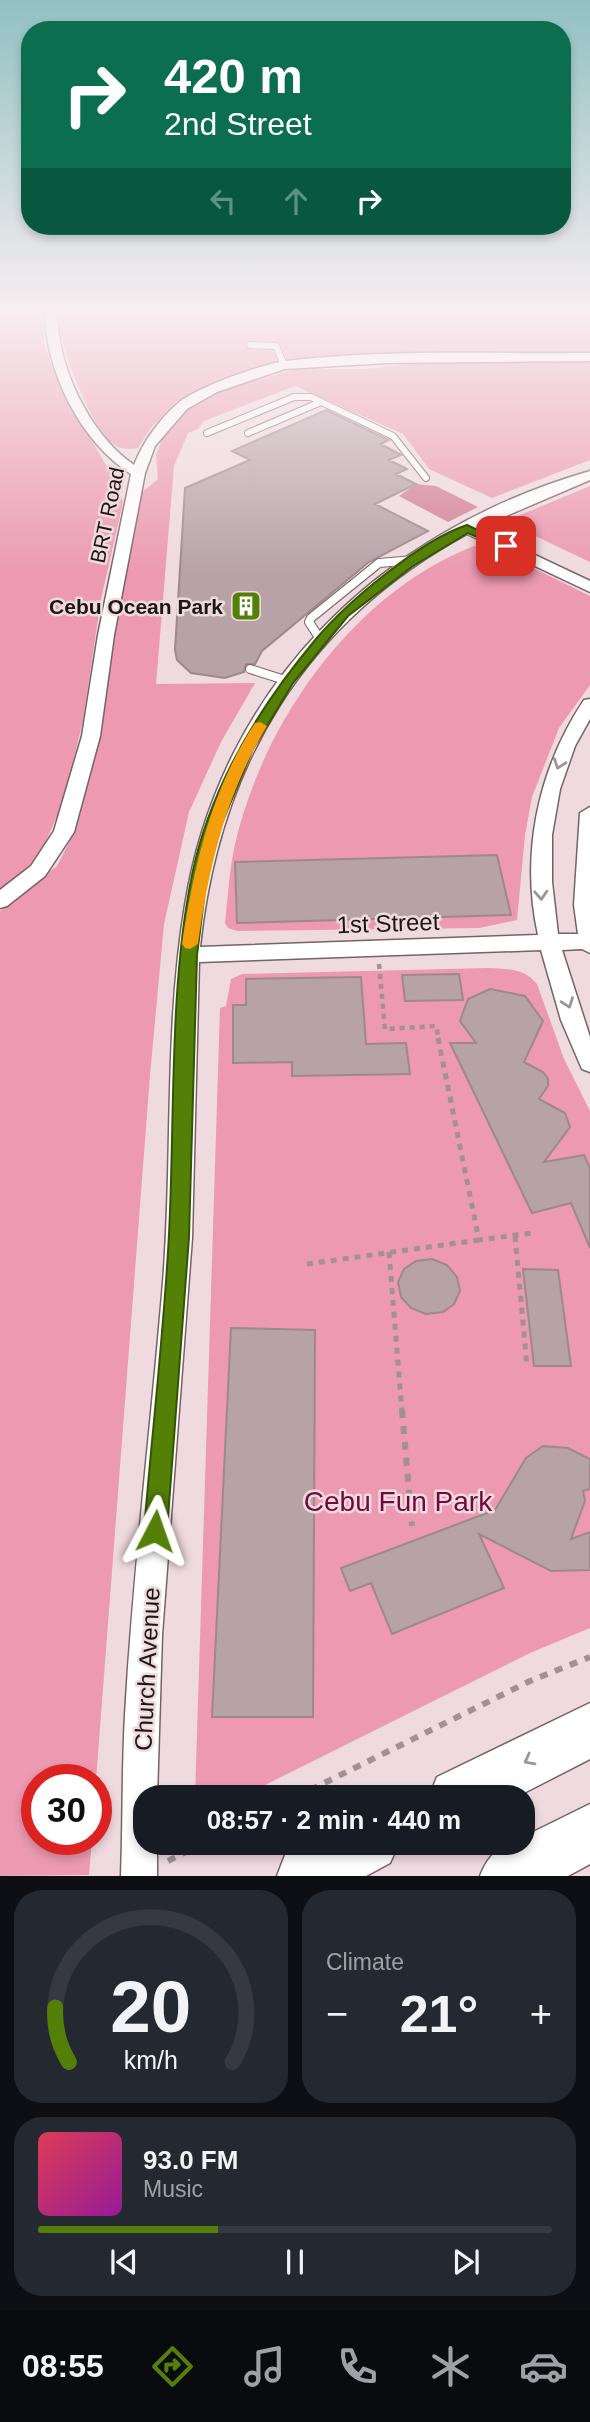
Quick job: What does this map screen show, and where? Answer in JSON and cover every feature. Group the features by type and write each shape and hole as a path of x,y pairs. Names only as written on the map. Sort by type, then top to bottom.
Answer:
{"highway":[{"path":"481,1785 590,1730"},
{"path":"509,1876 590,1833"},
{"path":"306,1876 347,1855"}],"street":[{"path":"77,399 108,450 138,473"},
{"name":"BRT Road","path":"0,901 38,871 57,846 69,817 91,736 106,635 138,473 149,445 182,406 195,399"},
{"name":"Church Avenue","path":"139,1876 142,1694 179,1237 189,955 200,875 214,823 246,749 288,681 320,639 367,593 467,528 525,499 590,475"},
{"path":"484,520 590,572"},
{"path":"467,528 590,587"},
{"path":"590,704 566,746 550,788 544,819 541,903 548,943 590,1063"},
{"path":"589,943 584,905 590,813"},
{"name":"1st Street","path":"189,955 589,943"}],"lane":[{"path":"207,433 290,399"},
{"path":"314,399 393,436 426,478"},
{"path":"247,433 321,402"},
{"path":"250,669 288,681"}],"path":[{"path":"377,950 385,1029 436,1026 479,1240"},
{"path":"307,1264 532,1233"},
{"path":"515,1236 527,1366"},
{"path":"389,1252 412,1525"},
{"path":"320,1785 530,1681 590,1657"}],"green space":[{"path":"0,399 67,399 113,478 123,502 101,599 83,720 64,800 39,857 0,890"},
{"path":"84,399 183,399 150,429 138,448 128,449 112,443 94,420"},
{"path":"200,399 262,399 204,421 198,429 188,433 174,466 156,684 255,683 221,742 189,812 164,924 97,1764 21,1764 21,1855 91,1855 89,1875 0,1876 0,911 57,866 77,827 102,725 120,595 135,515 141,493 158,479 156,455 163,437"},
{"path":"323,399 590,399 590,460 492,498 429,469 403,434"},
{"path":"590,486 590,562 510,524 515,517"},
{"path":"474,546 497,550 590,596 590,685 559,728 532,797 525,835 517,920 479,928 237,931 228,928 225,923 231,867 247,802 266,756 290,711 319,668 352,630 389,596 430,567"},
{"name":"Cebu Fun Park","path":"488,968 521,972 537,984 564,1059 590,1111 590,1628 530,1653 265,1785 195,1785 220,1008 226,1006 231,979 242,974"}],"shaded area":[{"path":"416,484 436,486 478,507 448,522 399,496"}],"building":[{"name":"Cebu Ocean Park","path":"326,410 389,440 381,444 401,455 389,460 407,469 396,474 416,484 375,504 428,531 369,562 262,651 255,664 246,664 244,672 225,678 191,673 177,660 175,650 185,488 250,460 232,451"},
{"path":"497,855 511,915 237,923 235,862"},
{"path":"459,974 463,1000 405,1001 402,975"},
{"path":"361,977 366,1044 406,1043 410,1074 292,1076 292,1062 233,1063 233,1005 246,1005 246,979"},
{"path":"490,989 525,996 543,1021 524,1062 543,1072 548,1079 548,1086 539,1099 565,1113 570,1127 544,1162 584,1155 590,1168 590,1248 571,1203 532,1213 450,1043 476,1043 460,1021 468,999"},
{"path":"432,1259 447,1265 457,1277 460,1291 454,1304 443,1312 426,1314 411,1308 401,1297 398,1282 404,1269 416,1261"},
{"path":"523,1269 558,1270 571,1366 534,1366"},
{"path":"231,1328 315,1330 313,1717 212,1717"},
{"path":"543,1446 568,1448 590,1459 590,1489 583,1491 585,1501 571,1539 590,1532 590,1570 551,1571 479,1534 504,1588 392,1634 371,1583 350,1591 341,1568 495,1510 526,1458"}],"slow traffic":[{"path":"190,944 200,875 214,823 246,749 260,726"}],"place":[{"name":"Cebu Ocean Park","path":"246,606"}],"route":[{"path":"155,1531 179,1237 189,955 200,875 214,823 246,749 260,726 288,681 315,645 344,614 367,593 467,528 506,546"}]}
